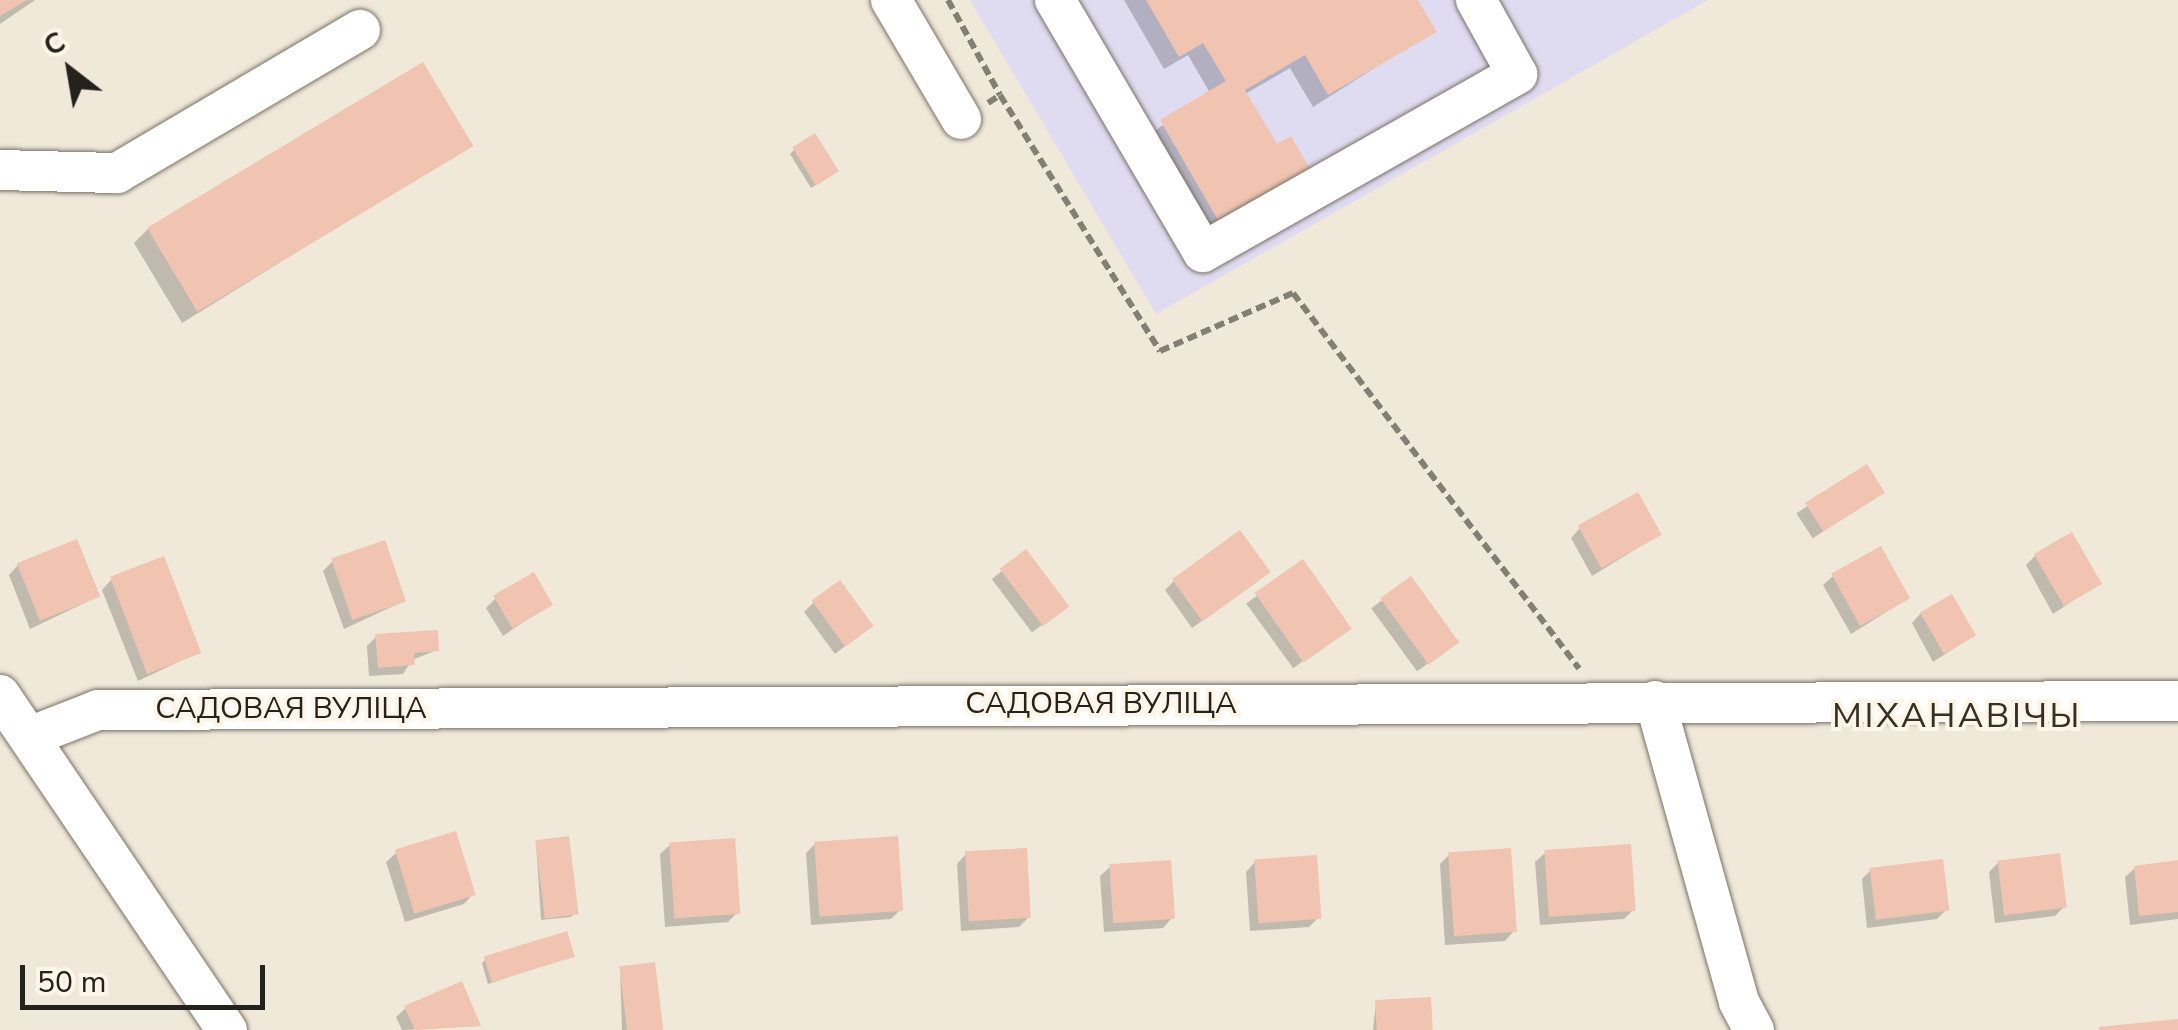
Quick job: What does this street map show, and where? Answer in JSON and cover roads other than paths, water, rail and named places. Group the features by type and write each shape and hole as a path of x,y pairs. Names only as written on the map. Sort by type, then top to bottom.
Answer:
{"street":[{"path":"891,0 961,118"},
{"path":"1056,0 1204,252 1517,74 1476,0"},
{"path":"0,170 117,174 360,30"},
{"path":"0,695 227,1030"},
{"name":"САДОВАЯ ВУЛІЦА","path":"29,737 98,710 1603,700 2178,701"},
{"path":"1655,701 1739,1002 1754,1030"}],"district":[{"name":"МІХАНАВІЧЫ","path":"1957,716"}]}
